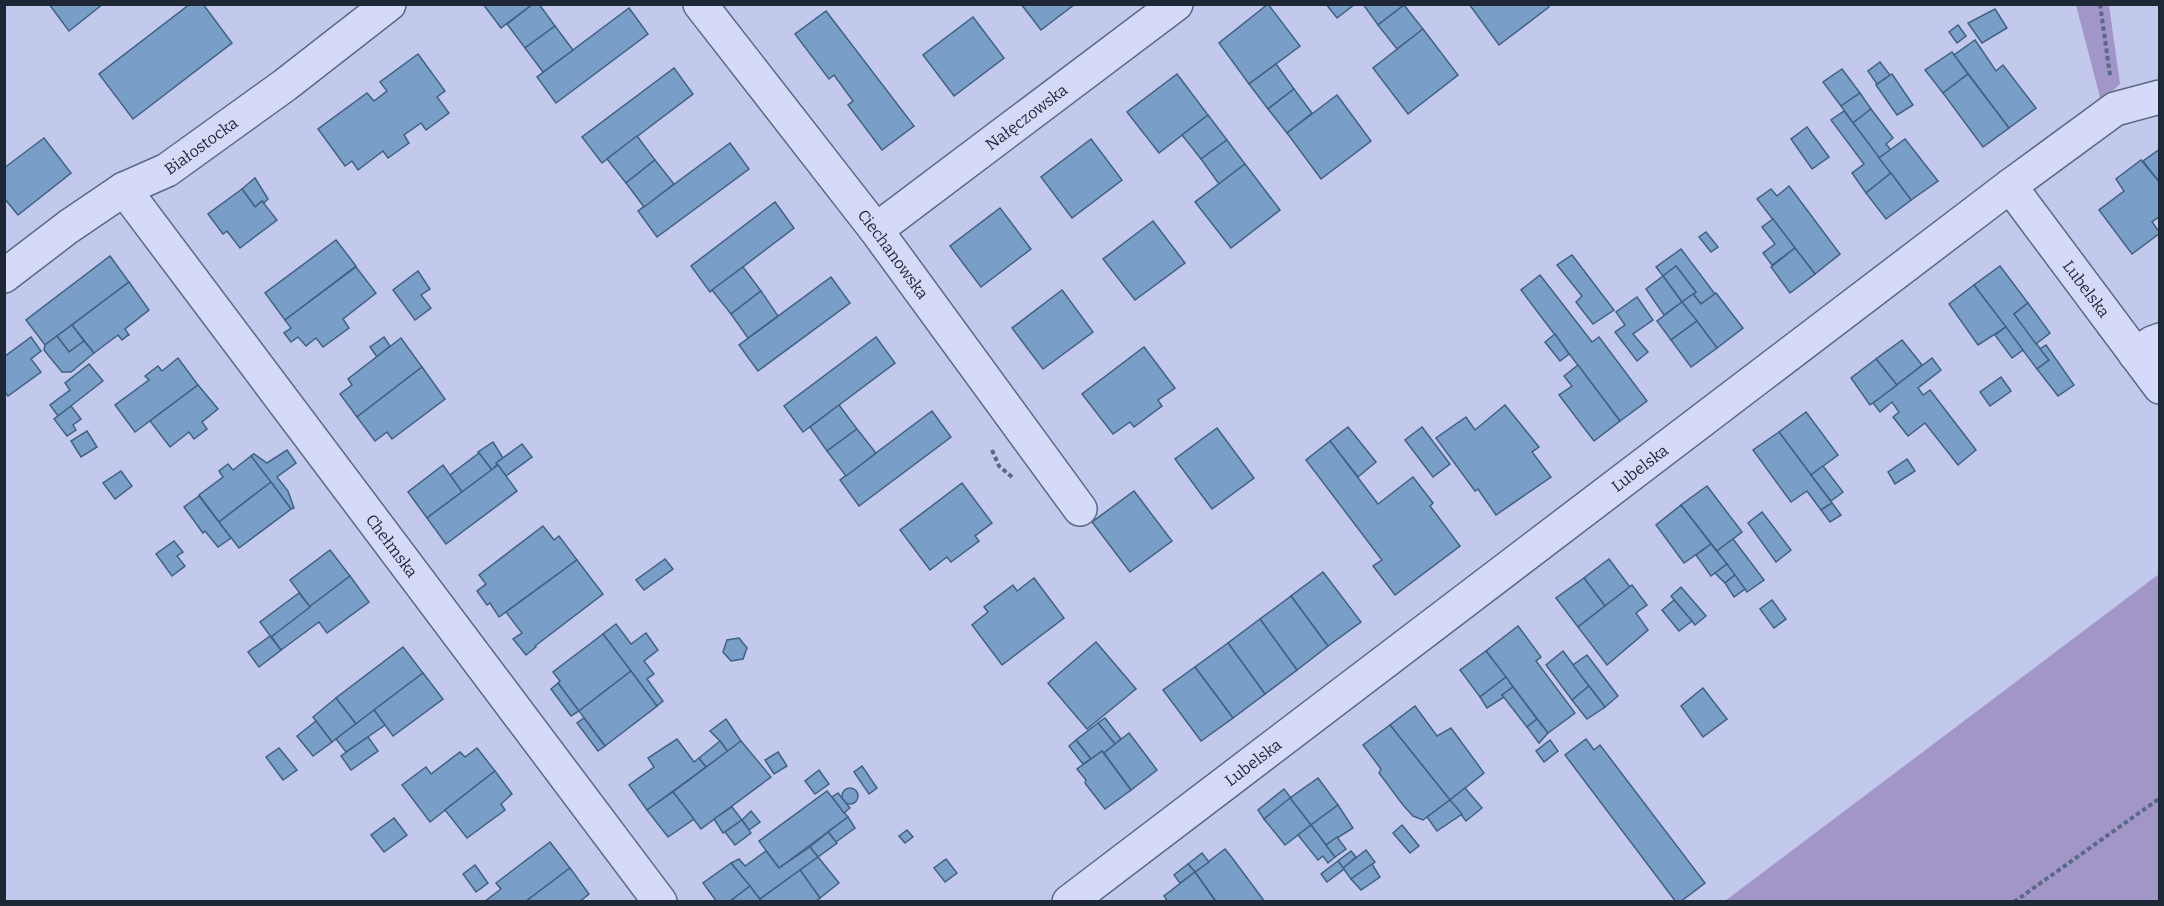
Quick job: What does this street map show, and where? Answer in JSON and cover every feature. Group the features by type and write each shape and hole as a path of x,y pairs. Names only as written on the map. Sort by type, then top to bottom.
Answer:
{"street":[{"name":"Białostocka","path":"4,276 68,227 124,189 167,170 285,85 389,4"},
{"name":"Ciechanowska","path":"700,4 876,230 1080,509"},
{"name":"Nałęczowska","path":"876,230 1176,4"},
{"path":"2010,186 2115,109 2160,97"},
{"name":"Lubelska","path":"1069,902 2010,186 2147,347 2160,387"},
{"name":"Chełmska","path":"124,189 660,902"}],"path":[{"path":"2100,4 2115,109"},
{"path":"2014,902 2160,798"}],"shaded area":[{"path":"2076,5 2109,5 2120,84 2101,101"},
{"path":"2159,574 2159,901 1725,901"}],"building":[{"path":"49,4 103,4 69,31"},
{"path":"190,4 203,4 232,43 133,119 99,74"},
{"path":"483,4 533,4 501,28"},
{"path":"533,4 539,4 555,26 525,48 507,24"},
{"path":"1021,4 1075,4 1041,30"},
{"path":"1268,4 1300,46 1249,84 1219,43"},
{"path":"1326,4 1355,4 1337,18"},
{"path":"1363,4 1404,4 1404,5 1378,25"},
{"path":"1469,4 1548,4 1549,7 1499,45"},
{"path":"1404,5 1423,29 1397,49 1378,25"},
{"path":"629,8 648,34 556,103 537,77"},
{"path":"1995,9 2007,28 1982,43 1968,23"},
{"path":"826,11 914,126 882,150 848,105 853,101 834,75 829,79 795,34"},
{"path":"973,17 1004,58 954,96 923,55"},
{"path":"1958,25 1966,36 1957,43 1949,32"},
{"path":"555,26 573,50 543,72 525,48"},
{"path":"1423,29 1458,75 1408,114 1373,68"},
{"path":"1975,40 1996,71 2003,65 2036,108 2009,128 1954,55"},
{"path":"1952,52 1968,74 1943,93 1925,70"},
{"path":"418,54 445,91 437,97 449,113 426,130 421,123 404,135 409,143 388,158 383,151 358,170 352,161 345,166 318,129 367,93 374,101 387,91 380,82"},
{"path":"1880,62 1890,75 1877,84 1868,71"},
{"path":"1276,64 1294,89 1268,109 1249,84"},
{"path":"674,68 693,94 602,163 582,137"},
{"path":"1842,69 1860,93 1841,106 1823,82"},
{"path":"1177,74 1208,115 1159,153 1127,112"},
{"path":"1892,74 1913,105 1897,115 1876,85"},
{"path":"1968,74 2009,128 1983,147 1943,93"},
{"path":"1294,89 1312,113 1287,133 1268,109"},
{"path":"1860,93 1871,109 1853,123 1841,106"},
{"path":"1337,95 1371,141 1321,179 1287,133"},
{"path":"1871,109 1893,138 1886,144 1891,150 1879,158 1853,123"},
{"path":"1844,111 1891,173 1866,193 1852,173 1864,164 1831,120"},
{"path":"1208,115 1227,140 1201,159 1182,135"},
{"path":"1807,127 1829,157 1812,169 1791,139"},
{"path":"637,136 655,160 626,183 607,159"},
{"path":"44,138 71,173 18,215 4,198 4,168"},
{"path":"1091,139 1122,180 1072,218 1041,177"},
{"path":"1905,139 1938,181 1911,200 1879,158"},
{"path":"1227,140 1245,164 1219,184 1201,159"},
{"path":"730,143 749,169 657,237 638,211"},
{"path":"2160,149 2160,183 2143,161"},
{"path":"655,160 674,184 644,207 626,183"},
{"path":"2141,160 2160,183 2160,216 2152,222 2160,233 2132,254 2099,210 2124,191 2116,179"},
{"path":"1245,164 1280,210 1231,248 1195,202"},
{"path":"1891,173 1911,200 1886,219 1866,193"},
{"path":"255,178 268,199 255,207 242,189"},
{"path":"1789,186 1840,254 1815,274 1757,199 1771,189 1777,196"},
{"path":"242,189 255,207 262,201 277,220 240,248 227,231 223,234 208,214"},
{"path":"775,202 794,228 710,292 691,266"},
{"path":"1000,208 1031,249 981,287 950,246"},
{"path":"1773,219 1795,248 1772,265 1763,253 1775,244 1762,227"},
{"path":"1153,221 1185,263 1135,300 1103,259"},
{"path":"1706,232 1718,247 1711,252 1699,237"},
{"path":"336,240 356,266 285,320 265,293"},
{"path":"1795,248 1815,274 1790,293 1771,267"},
{"path":"1681,249 1715,294 1701,304 1693,294 1696,292 1676,266 1663,276 1656,267"},
{"path":"1572,255 1614,310 1593,324 1576,302 1582,296 1557,265"},
{"path":"110,256 129,282 45,345 26,320"},
{"path":"1676,266 1696,292 1682,302 1663,276"},
{"path":"2000,266 2028,303 2014,314 2049,360 2037,369 1974,285"},
{"path":"356,267 376,293 343,319 349,328 323,347 316,338 306,346 298,337 291,342 284,333 291,328 285,320"},
{"path":"743,267 761,291 731,314 712,290"},
{"path":"418,271 430,289 421,295 431,308 415,320 393,290"},
{"path":"1540,275 1592,342 1599,337 1647,401 1620,421 1521,290"},
{"path":"1663,276 1682,302 1664,315 1646,289"},
{"path":"831,277 850,303 758,371 739,345"},
{"path":"129,282 149,310 125,329 129,335 122,340 118,335 94,353 72,325"},
{"path":"1974,285 2006,327 1978,345 1949,304"},
{"path":"1062,290 1093,332 1043,369 1012,328"},
{"path":"761,291 778,316 748,338 731,314"},
{"path":"1716,293 1743,328 1717,348 1682,302 1693,294 1701,304"},
{"path":"1637,297 1653,320 1633,334 1648,352 1637,361 1615,332 1625,325 1616,312"},
{"path":"1682,302 1697,321 1671,340 1657,321"},
{"path":"2028,303 2050,333 2036,344 2014,314"},
{"path":"1697,321 1717,348 1691,367 1671,340"},
{"path":"72,325 84,341 69,352 57,336"},
{"path":"2006,327 2023,350 2012,358 1995,335"},
{"path":"1555,334 1569,354 1560,361 1545,342"},
{"path":"57,336 69,352 84,341 94,353 71,372 62,372 44,350 45,345"},
{"path":"31,337 41,351 31,359 41,372 8,396 4,391 4,357"},
{"path":"384,337 390,346 377,357 370,347"},
{"path":"876,337 895,363 803,432 784,406"},
{"path":"401,338 422,367 357,417 340,394 352,385 348,379"},
{"path":"1902,340 1922,365 1897,385 1876,359"},
{"path":"2046,345 2074,385 2058,396 2037,369 2049,360 2040,349"},
{"path":"1144,347 1175,388 1158,400 1162,406 1134,427 1130,422 1113,434 1082,394"},
{"path":"178,358 198,385 135,432 115,405 149,380 145,376 158,366 162,371"},
{"path":"1932,358 1941,370 1918,388 1923,395 1930,390 1976,450 1958,465 1925,423 1908,436 1893,417 1899,412 1892,402 1880,412 1873,403"},
{"path":"1876,359 1897,385 1870,405 1851,378"},
{"path":"89,364 103,381 58,416 50,405 70,390 65,383"},
{"path":"1578,365 1620,421 1594,441 1559,395 1572,386 1564,376"},
{"path":"422,367 445,399 392,439 387,432 375,441 357,417"},
{"path":"2001,377 2011,391 1990,406 1980,392"},
{"path":"198,385 218,409 202,422 207,429 194,439 189,432 170,447 150,421"},
{"path":"839,405 857,429 827,451 810,427"},
{"path":"1505,405 1539,447 1532,452 1551,477 1496,515 1478,489 1475,491 1436,438 1466,417 1475,430"},
{"path":"71,406 81,419 73,425 76,430 67,436 54,419"},
{"path":"932,411 951,437 859,506 840,480"},
{"path":"1806,412 1838,455 1811,475 1779,432"},
{"path":"1348,427 1376,462 1358,477 1330,441"},
{"path":"1422,427 1450,464 1433,477 1405,440"},
{"path":"1217,428 1254,478 1212,509 1175,459"},
{"path":"857,429 876,453 846,476 827,451"},
{"path":"87,431 97,447 81,457 71,441"},
{"path":"1779,432 1832,503 1821,510 1807,491 1791,502 1753,450"},
{"path":"1330,441 1378,504 1413,477 1433,503 1430,506 1460,546 1395,595 1373,566 1382,560 1306,460"},
{"path":"493,442 503,458 492,470 478,452"},
{"path":"522,444 532,457 506,476 496,463"},
{"path":"287,450 296,463 277,477 288,491 294,508 291,509 251,456 254,454 267,463"},
{"path":"479,453 492,470 462,492 450,475"},
{"path":"251,456 271,482 219,522 199,495 223,477 219,471 228,464 233,470"},
{"path":"1907,459 1915,471 1895,484 1888,472"},
{"path":"443,465 462,492 427,518 408,492"},
{"path":"498,465 517,491 446,544 427,518"},
{"path":"1823,466 1843,492 1831,501 1811,475"},
{"path":"121,471 132,486 115,499 103,483"},
{"path":"271,482 291,509 239,548 219,522"},
{"path":"962,483 992,523 975,536 979,541 951,562 947,557 930,570 900,530"},
{"path":"1707,486 1742,532 1717,551 1681,505"},
{"path":"1134,491 1172,541 1130,572 1092,522"},
{"path":"199,496 231,538 218,547 205,531 203,533 184,507"},
{"path":"1832,503 1841,515 1830,522 1821,510"},
{"path":"1681,505 1711,544 1684,563 1656,525"},
{"path":"1762,512 1791,550 1776,562 1748,523"},
{"path":"543,526 554,540 559,536 577,560 499,617 490,603 487,605 477,591 486,584 479,575"},
{"path":"1733,539 1764,580 1747,592 1717,551"},
{"path":"174,541 183,552 177,556 185,566 172,576 156,554"},
{"path":"1711,544 1727,564 1711,576 1696,555"},
{"path":"330,550 350,576 310,607 290,580"},
{"path":"665,559 673,569 644,590 636,580"},
{"path":"1609,559 1630,587 1605,606 1584,578"},
{"path":"577,560 603,594 526,655 513,639 522,633 506,612"},
{"path":"1727,564 1735,575 1725,583 1715,573"},
{"path":"1323,572 1361,622 1328,646 1291,596"},
{"path":"1735,575 1745,589 1734,597 1725,583"},
{"path":"350,576 369,602 327,633 319,622 281,650 271,636"},
{"path":"1034,578 1064,618 1002,665 972,625 988,612 984,607 1013,585 1017,591"},
{"path":"1584,578 1605,606 1578,627 1556,598"},
{"path":"1632,585 1647,605 1636,613 1648,630 1607,665 1578,627"},
{"path":"1681,587 1706,616 1695,625 1671,596"},
{"path":"299,593 310,607 271,637 260,622"},
{"path":"1291,596 1328,646 1297,670 1260,619"},
{"path":"1674,600 1692,621 1679,631 1662,610"},
{"path":"1772,600 1786,619 1774,628 1760,609"},
{"path":"1260,619 1297,670 1265,694 1228,643"},
{"path":"616,624 631,644 646,633 658,650 644,661 654,674 647,679 663,701 657,706 603,634"},
{"path":"1518,626 1541,657 1536,661 1575,713 1548,733 1486,651"},
{"path":"603,634 631,671 579,711 558,683 560,681 553,672"},
{"path":"270,636 281,650 259,667 248,652"},
{"path":"739,638 747,648 743,659 731,661 723,652 727,640"},
{"path":"1096,642 1136,689 1087,729 1048,683"},
{"path":"1228,643 1265,694 1233,718 1195,667"},
{"path":"403,647 423,673 356,724 336,698"},
{"path":"1486,651 1506,677 1480,697 1460,670"},
{"path":"1563,651 1589,686 1572,700 1546,665"},
{"path":"1587,655 1618,696 1605,707 1573,665"},
{"path":"1195,667 1233,718 1201,741 1163,690"},
{"path":"631,671 657,706 605,746 579,711"},
{"path":"423,673 443,699 393,736 374,710"},
{"path":"1506,677 1513,687 1502,695 1504,697 1487,708 1480,697"},
{"path":"558,683 579,711 571,716 551,689"},
{"path":"1589,686 1605,707 1587,719 1572,700"},
{"path":"1513,687 1537,719 1527,727 1502,695"},
{"path":"1703,688 1727,719 1703,737 1681,706"},
{"path":"336,698 356,724 332,742 313,717"},
{"path":"1415,706 1437,736 1451,728 1484,773 1450,800 1390,725"},
{"path":"374,710 385,725 346,752 336,739"},
{"path":"584,718 605,746 598,751 577,723"},
{"path":"1105,718 1121,739 1115,744 1098,723"},
{"path":"726,719 741,741 728,752 710,731"},
{"path":"1537,719 1548,733 1539,743 1527,727"},
{"path":"316,721 332,742 313,756 297,736"},
{"path":"1098,723 1115,744 1104,753 1102,751 1091,759 1076,740"},
{"path":"1390,725 1450,800 1423,820 1413,816 1403,805 1379,773 1381,769 1363,745"},
{"path":"1129,733 1157,770 1131,790 1104,753"},
{"path":"368,737 378,751 351,770 341,756"},
{"path":"677,739 694,762 699,758 706,767 647,810 629,785 654,767 648,758"},
{"path":"1586,739 1594,750 1600,745 1705,883 1680,902 1676,902 1565,755"},
{"path":"1076,740 1091,759 1083,764 1069,746"},
{"path":"1550,740 1558,751 1544,762 1536,751"},
{"path":"720,741 728,752 706,767 699,758"},
{"path":"741,741 771,777 701,829 673,792"},
{"path":"279,748 297,770 283,780 266,757"},
{"path":"477,748 495,771 430,822 402,785 426,767 431,774 460,752 465,757"},
{"path":"1102,751 1131,790 1105,809 1077,769"},
{"path":"778,752 787,766 774,774 765,760"},
{"path":"862,766 877,788 869,794 854,772"},
{"path":"819,770 829,784 815,794 805,781"},
{"path":"495,771 512,794 501,804 505,810 467,838 445,810"},
{"path":"1318,778 1338,805 1311,825 1290,798"},
{"path":"850,788 856,790 858,796 856,802 850,804 844,802 842,796 844,790"},
{"path":"1465,788 1482,808 1466,821 1450,800"},
{"path":"1284,789 1291,798 1264,819 1258,810"},
{"path":"827,791 848,817 779,868 759,841"},
{"path":"673,792 694,819 668,837 647,810"},
{"path":"838,793 850,808 844,813 832,797"},
{"path":"1290,798 1311,825 1285,845 1264,819"},
{"path":"1450,800 1462,814 1437,831 1427,817"},
{"path":"1338,805 1353,828 1326,845 1311,825"},
{"path":"732,807 742,820 723,833 714,819"},
{"path":"751,811 760,822 749,830 742,820"},
{"path":"848,817 855,828 836,842 828,832"},
{"path":"394,818 407,835 384,852 371,835"},
{"path":"742,820 751,833 735,845 725,832"},
{"path":"1311,825 1335,857 1328,863 1323,856 1318,860 1298,835"},
{"path":"1402,825 1419,846 1410,853 1393,833"},
{"path":"907,830 913,837 905,843 899,836"},
{"path":"828,832 837,843 818,857 810,847"},
{"path":"1337,837 1346,849 1335,857 1326,845"},
{"path":"550,842 570,868 525,902 484,902 501,889 496,883"},
{"path":"810,847 818,857 760,899 731,863 739,859 745,866 766,851 779,868"},
{"path":"1225,849 1265,902 1216,902 1195,872"},
{"path":"1366,850 1375,862 1351,879 1343,868"},
{"path":"1351,851 1356,857 1343,868 1338,861"},
{"path":"1202,853 1209,862 1195,872 1188,864"},
{"path":"818,857 839,883 820,898 800,870"},
{"path":"946,859 957,873 945,882 934,868"},
{"path":"1338,861 1344,869 1327,882 1321,874"},
{"path":"731,863 750,886 729,902 717,902 703,883"},
{"path":"1188,864 1195,872 1180,883 1174,875"},
{"path":"1372,864 1380,877 1361,890 1351,879"},
{"path":"475,865 488,883 476,892 463,874"},
{"path":"570,868 589,894 579,902 525,902"},
{"path":"800,870 820,898 815,902 762,902 760,899"},
{"path":"1195,872 1216,902 1168,902 1164,896"},
{"path":"750,886 762,902 729,902"}]}
